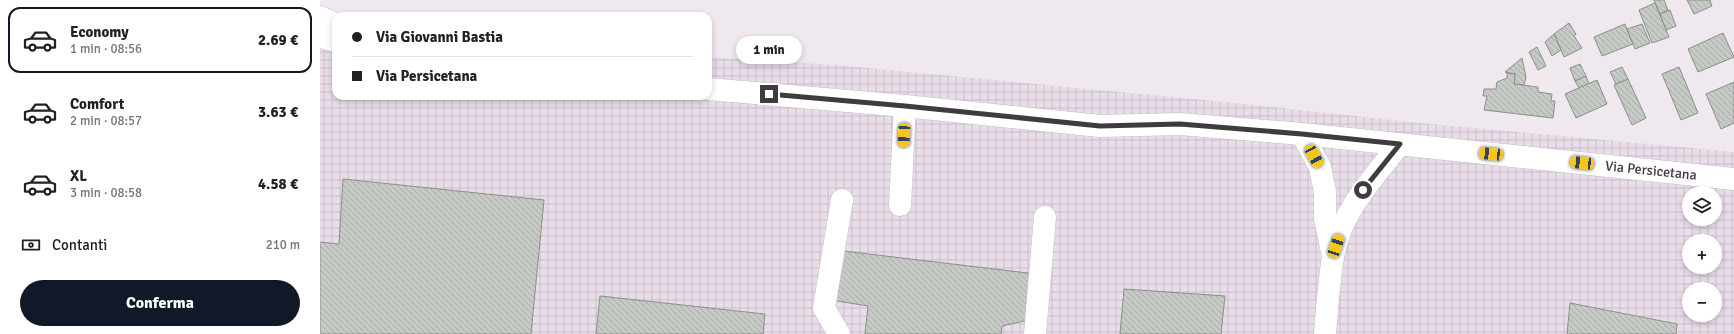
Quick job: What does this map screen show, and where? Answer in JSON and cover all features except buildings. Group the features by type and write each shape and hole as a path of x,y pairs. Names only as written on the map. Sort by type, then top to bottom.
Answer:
{"main road":[{"path":"320,17 332,22"},
{"path":"320,37 332,40"},
{"name":"Via Persicetana","path":"712,89 905,106 1100,126 1180,124 1302,134 1734,179"},
{"path":"900,205 905,106"},
{"path":"1302,134 1320,167 1325,192 1324,219 1333,256"},
{"path":"1325,334 1333,256 1351,210 1363,190 1400,144"},
{"path":"839,334 824,308 842,200"},
{"path":"1034,334 1045,217"}],"shaded area":[{"path":"320,47 332,48 332,100 712,100 712,57 836,65 1225,102 1420,123 1734,152 1734,334 320,334"}],"route":[{"path":"769,94 1100,126 1180,124 1400,144 1363,190"}]}
